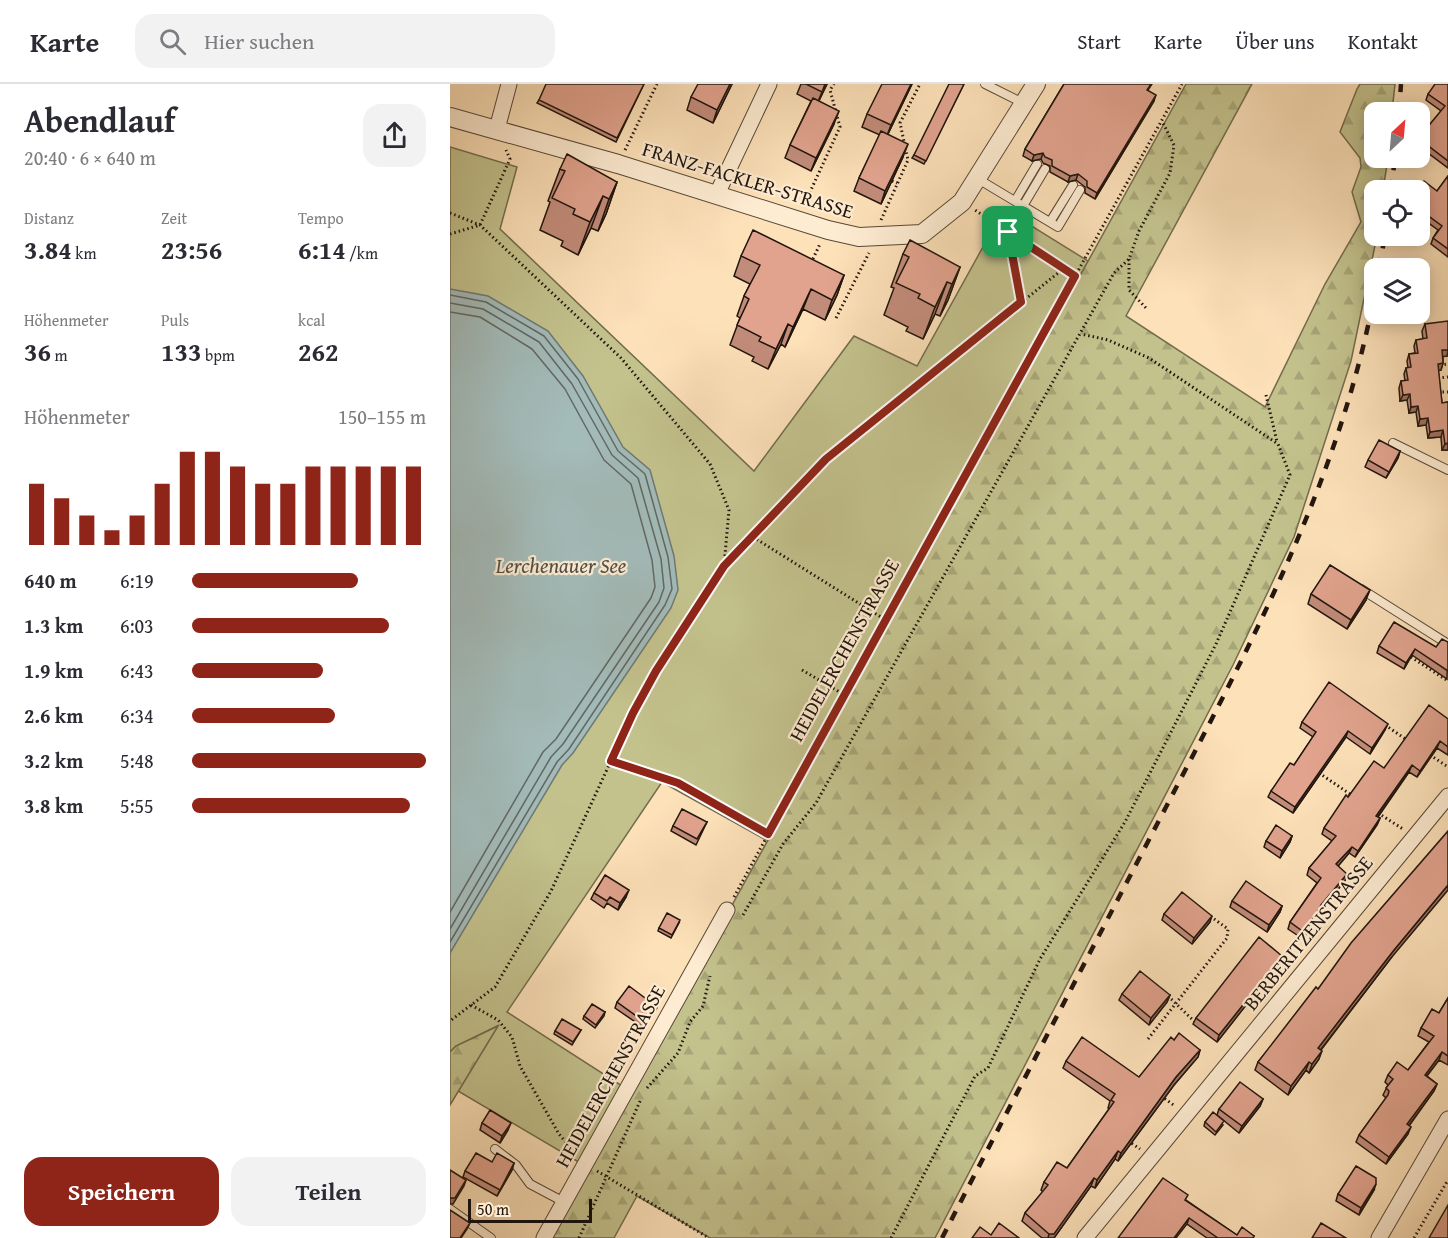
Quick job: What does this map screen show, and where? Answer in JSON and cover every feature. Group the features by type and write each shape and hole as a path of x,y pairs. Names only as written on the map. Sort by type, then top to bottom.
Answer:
{"street":[{"path":"497,129 509,84"},
{"path":"717,194 769,84"},
{"name":"FRANZ-FACKLER-STRASSE","path":"450,117 618,164 828,230 860,237 921,234 962,202 1036,84"},
{"name":"BERBERITZENSTRASSE","path":"1084,1238 1448,796"},
{"name":"HEIDELERCHENSTRASSE","path":"544,1238 727,910"},
{"path":"1378,1238 1448,1119"}],"lane":[{"path":"985,84 1025,104"},
{"path":"1019,204 1041,167"},
{"path":"978,179 1058,227 1076,188"},
{"path":"1393,443 1448,470"},
{"path":"1349,581 1448,644"},
{"path":"495,1149 516,1165 530,1184 564,1202"},
{"path":"450,1209 491,1238"}],"path":[{"path":"618,164 657,84"},
{"path":"797,220 840,127 830,90 834,84"},
{"path":"836,318 876,235 908,160 900,123 920,84"},
{"name":"HEIDELERCHENSTRASSE","path":"727,910 884,619 1182,84"},
{"path":"825,88 830,90"},
{"path":"895,120 900,123"},
{"path":"1147,309 1129,290 1129,259 1139,231 1170,173 1174,146 1162,121"},
{"path":"450,234 480,225 510,159 497,129"},
{"path":"821,150 828,153"},
{"path":"892,181 897,183"},
{"path":"962,202 1075,276"},
{"path":"450,213 480,225 621,358 710,464 729,510 724,566"},
{"path":"807,271 828,230"},
{"path":"1008,232 1021,302"},
{"path":"742,916 783,844 816,803 1114,273 1129,259"},
{"path":"450,1021 495,987 551,891 633,713 656,671 724,566 826,459 1063,269"},
{"path":"1081,334 1108,340 1149,358 1278,444"},
{"path":"1440,364 1448,364"},
{"path":"1436,378 1448,377"},
{"path":"1434,393 1448,392"},
{"path":"891,1238 975,1076 988,1068 1040,959 1125,822 1216,644 1290,475 1278,444 1266,395"},
{"path":"753,537 884,619"},
{"path":"1411,657 1448,681"},
{"path":"802,670 843,694"},
{"path":"1382,723 1411,742"},
{"path":"1420,749 1448,767"},
{"path":"611,761 678,783 768,834"},
{"path":"1311,767 1358,799"},
{"path":"1377,812 1414,837"},
{"path":"1148,1039 1227,938 1228,929 1205,912"},
{"path":"579,1238 605,1176 646,1090 678,1053 690,1022 703,1006 710,973"},
{"path":"1164,993 1200,1026"},
{"path":"471,1005 498,1020 512,1036 520,1066 538,1100 559,1134 585,1163 709,1238"},
{"path":"1159,1094 1186,1114"},
{"path":"1125,1139 1132,1144"},
{"path":"1414,1238 1448,1180"}],"green space":[{"path":"1186,84 1252,84 1126,316 1265,407 1325,284 1361,222 1352,192 1361,167 1360,158 1340,132 1357,89 1360,84 1395,84 1393,102 1364,102 1364,168 1386,168 1385,180 1364,180 1364,246 1375,246 1372,258 1364,258 1364,298 1351,361 1294,537 1233,665 935,1238 710,1238 637,1196 614,1238 548,1238"},
{"path":"450,147 517,167 500,229 754,471 854,336 917,366 1004,209 1088,261 766,840 662,782 507,1012 630,1091 587,1167 458,1091 497,1026 456,1046 450,1052"},
{"path":"498,1026 450,1105 450,1052 456,1046"}],"water":[{"name":"Lerchenauer See","path":"450,289 488,296 548,331 583,376 623,447 650,470 674,556 678,590 671,608 573,753 562,765 450,953"}],"building":[{"path":"546,84 644,84 617,138 539,100"},
{"path":"698,84 730,84 717,110 691,97"},
{"path":"806,84 825,84 822,92"},
{"path":"882,84 911,84 891,125 867,114"},
{"path":"949,84 964,84 926,161 914,155"},
{"path":"1064,84 1151,84 1147,90 1156,95 1097,193 1087,187 1087,181 1078,174 1070,176 1052,166 1052,160 1045,157 1043,153 1034,155 1025,149"},
{"path":"1435,84 1448,84 1448,161 1430,147 1430,124 1445,106 1428,94"},
{"path":"813,98 839,111 816,158 790,145"},
{"path":"881,131 908,144 885,191 859,178"},
{"path":"567,154 617,182 609,199 603,196 590,222 573,214 575,209 552,198 565,171 560,169"},
{"path":"1448,176 1448,249 1433,238 1442,226 1430,217 1430,186 1437,191"},
{"path":"753,230 844,275 832,300 811,289 793,327 788,324 776,349 759,341 761,337 737,325 749,299 744,296 760,265 741,256"},
{"path":"910,240 960,267 952,284 947,282 935,307 918,298 920,294 896,283 909,257 903,254"},
{"path":"1448,321 1448,350 1442,350 1443,363 1438,364 1442,403 1448,402 1448,443 1445,444 1443,430 1430,432 1428,418 1420,419 1418,406 1411,407 1410,394 1403,395 1401,381 1408,380 1406,368 1411,367 1409,354 1418,353 1416,340 1427,338 1425,324"},
{"path":"1379,440 1400,451 1389,472 1368,460"},
{"path":"1330,565 1370,590 1351,620 1311,594"},
{"path":"1394,622 1436,647 1442,639 1448,642 1448,671 1415,649 1406,663 1379,646"},
{"path":"1329,682 1388,724 1372,748 1348,731 1295,807 1271,791 1290,763 1294,765 1316,732 1302,722"},
{"path":"1429,705 1448,719 1448,747 1440,741 1420,771 1412,765 1376,816 1380,818 1358,851 1352,847 1336,864 1347,874 1321,905 1305,933 1290,922 1321,878 1309,868 1336,836 1324,828 1346,795 1348,797 1374,761 1384,768"},
{"path":"682,809 707,822 697,839 673,826"},
{"path":"1276,825 1292,836 1282,851 1266,841"},
{"path":"1448,831 1448,885 1318,1048 1322,1051 1312,1064 1309,1062 1291,1086 1258,1062 1316,987 1318,989 1351,943"},
{"path":"605,875 629,890 620,903 610,897 607,901 594,893"},
{"path":"1246,881 1282,906 1269,925 1232,901"},
{"path":"1182,892 1212,916 1194,938 1164,914"},
{"path":"667,913 680,920 672,935 659,928"},
{"path":"1259,937 1282,956 1219,1035 1196,1018"},
{"path":"1140,971 1170,995 1151,1018 1122,994"},
{"path":"629,986 657,1007 646,1023 617,1002"},
{"path":"1448,998 1448,1056 1442,1052 1425,1075 1437,1084 1407,1124 1411,1127 1389,1157 1359,1135 1388,1095 1389,1091 1386,1088 1393,1079 1388,1075 1397,1062 1408,1070 1434,1036 1421,1028 1432,1009 1439,1013"},
{"path":"592,1004 605,1012 596,1025 584,1016"},
{"path":"562,1019 581,1030 573,1042 555,1031"},
{"path":"1179,1033 1200,1050 1176,1077 1121,1153 1118,1151 1097,1180 1094,1178 1054,1234 1049,1234 1025,1213 1048,1185 1044,1182 1057,1162 1067,1168 1114,1102 1111,1100 1115,1094 1066,1061 1082,1037 1139,1077 1171,1037 1174,1040"},
{"path":"1240,1082 1263,1099 1242,1126 1219,1109"},
{"path":"490,1110 511,1123 502,1136 482,1123"},
{"path":"1213,1112 1224,1121 1216,1132 1205,1122"},
{"path":"476,1153 492,1162 497,1153 514,1163 500,1190 465,1171"},
{"path":"1356,1166 1376,1178 1376,1184 1361,1208 1338,1194"},
{"path":"450,1170 466,1180 455,1198 450,1198"},
{"path":"1163,1178 1188,1195 1185,1200 1237,1235 1242,1227 1254,1236 1253,1238 1218,1238 1189,1218 1174,1238 1118,1238"},
{"path":"1448,1205 1448,1238 1429,1238"},
{"path":"450,1210 470,1223 460,1238 450,1238"},
{"path":"999,1223 1019,1238 972,1238 980,1227 991,1235"},
{"path":"1321,1223 1346,1238 1312,1238"}],"railway":[{"path":"1400,102 1401,84"},
{"path":"1392,180 1394,168"},
{"path":"1381,258 1383,246"},
{"path":"942,1238 1229,684 1289,560 1339,431 1368,324"}],"route":[{"path":"1008,232 1075,276 940,517 768,834 678,783 611,761 656,671 724,566 826,459 1021,302 1008,232"}]}
